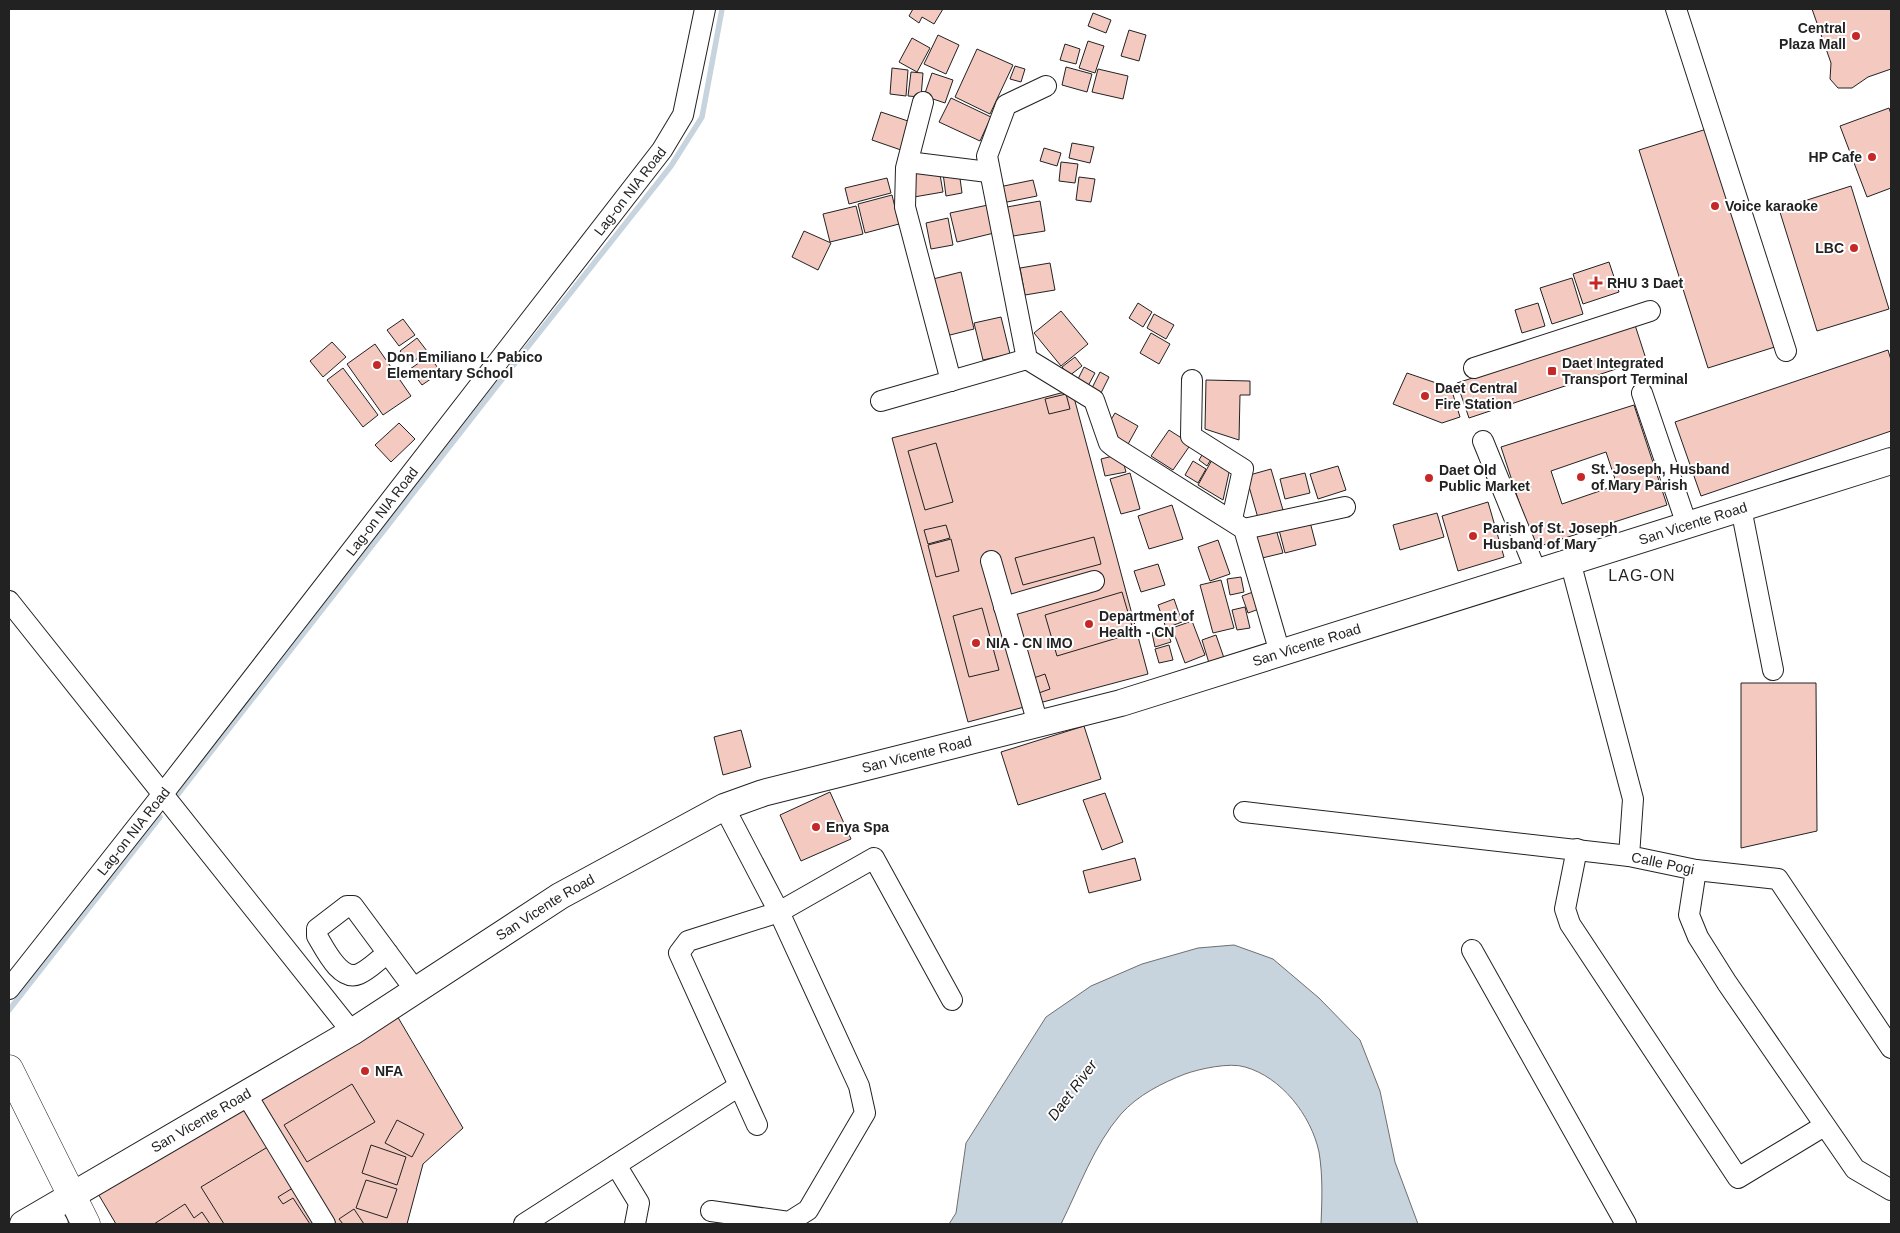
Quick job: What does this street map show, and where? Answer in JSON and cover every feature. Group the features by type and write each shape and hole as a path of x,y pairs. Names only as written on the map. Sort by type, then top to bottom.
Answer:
{"highway":[{"path":"9,1069 60,1209 86,1224"}],"main road":[{"name":"San Vicente Road","path":"23,1224 60,1209 246,1094 352,1032 560,896 724,806 763,793 1120,703 1891,461"}],"street":[{"name":"Lag-on NIA Road","path":"9,989 162,795 662,150 683,115 705,9"},
{"path":"1676,9 1786,351"},
{"path":"1046,86 1006,105 987,156 988,172 1027,359 1094,400 1109,443 1238,524 1345,507"},
{"path":"923,102 908,162 905,207 951,381"},
{"path":"908,162 988,172"},
{"path":"1474,368 1650,311"},
{"path":"881,401 1027,359"},
{"path":"1192,380 1191,436 1243,469 1238,524 1280,653"},
{"path":"1642,393 1687,525"},
{"path":"1483,441 1536,572"},
{"path":"1741,508 1773,670"},
{"path":"991,562 1038,724"},
{"name":"Calle Pogi","path":"1570,562 1633,799 1630,856 1696,870 1689,915 1698,937 1824,1126 1855,1169 1891,1190"},
{"path":"1004,607 1094,581"},
{"path":"9,601 352,1032"},
{"path":"711,1211 789,1222 808,1210 865,1113 859,1086 779,912 724,806"},
{"path":"1244,812 1630,856"},
{"path":"1577,849 1565,909 1570,924 1738,1178 1824,1126"},
{"path":"756,1125 679,953 688,941 779,912 874,858 952,1000"},
{"path":"1696,870 1778,879 1891,1048"},
{"path":"1472,950 1626,1224"},
{"path":"388,953 416,990"},
{"path":"524,1224 739,1086"},
{"path":"246,1094 325,1224"},
{"path":"616,1165 639,1203 634,1224"}],"water":[{"name":"Daet River","path":"1234,945 1273,959 1319,998 1360,1040 1380,1091 1395,1162 1418,1224 1321,1224 1322,1188 1319,1152 1315,1138 1302,1111 1271,1079 1245,1067 1231,1065 1206,1068 1185,1074 1151,1090 1128,1107 1111,1126 1103,1139 1061,1224 949,1224 956,1213 966,1143 1046,1017 1091,986 1142,964 1198,948"}],"building":[{"path":"913,9 943,9 934,24 922,17 919,23 909,16"},
{"name":"Central Plaza Mall","path":"1812,9 1891,9 1891,69 1868,77 1852,88 1838,88 1830,79 1831,63"},
{"path":"1093,13 1111,20 1106,33 1088,26"},
{"path":"1129,30 1146,35 1139,61 1121,56"},
{"path":"938,35 959,45 946,74 924,64"},
{"path":"912,38 930,48 917,72 899,62"},
{"path":"1088,41 1104,46 1095,73 1079,68"},
{"path":"1065,44 1080,49 1076,64 1060,60"},
{"path":"977,49 1013,65 990,114 955,97"},
{"path":"1015,66 1025,69 1021,82 1010,79"},
{"path":"1066,67 1092,74 1087,92 1062,85"},
{"path":"892,68 908,70 906,96 890,94"},
{"path":"1098,69 1128,76 1123,99 1092,92"},
{"path":"911,72 923,73 921,97 908,96"},
{"path":"932,73 953,80 945,103 924,96"},
{"path":"951,98 991,117 980,141 939,122"},
{"name":"HP Cafe","path":"1889,108 1891,114 1891,188 1867,197 1840,126"},
{"path":"881,112 911,122 901,150 872,140"},
{"path":"1710,128 1778,346 1708,368 1639,150"},
{"path":"1072,143 1094,147 1090,163 1069,158"},
{"path":"1044,148 1061,153 1057,166 1040,161"},
{"path":"1061,162 1078,164 1075,183 1059,181"},
{"path":"939,169 943,192 914,197 910,174"},
{"path":"959,171 962,193 946,196 943,173"},
{"path":"1079,177 1095,179 1091,202 1076,200"},
{"path":"887,178 891,193 849,204 845,188"},
{"path":"1033,180 1037,196 1002,203 999,187"},
{"path":"1851,186 1889,309 1817,331 1779,209"},
{"path":"892,195 899,224 865,233 858,204"},
{"path":"1040,201 1045,231 1013,236 1007,207"},
{"path":"988,205 994,233 957,242 950,213"},
{"path":"856,206 863,234 830,242 823,214"},
{"path":"948,218 953,245 931,249 926,223"},
{"path":"804,231 831,243 818,270 792,257"},
{"name":"RHU 3 Daet","path":"1609,262 1619,292 1583,304 1573,274"},
{"path":"1050,263 1055,290 1025,295 1020,268"},
{"path":"961,272 974,329 946,336 933,279"},
{"path":"1572,278 1583,314 1552,324 1540,288"},
{"path":"1138,303 1152,312 1143,327 1129,318"},
{"path":"1538,303 1545,326 1522,333 1515,310"},
{"path":"1061,311 1088,344 1061,366 1034,333"},
{"path":"1154,314 1174,325 1166,339 1147,328"},
{"path":"1001,317 1010,354 983,360 974,323"},
{"path":"403,319 415,335 399,346 387,330"},
{"name":"Daet Integrated Transport Terminal","path":"1635,325 1646,359 1469,418 1457,383"},
{"path":"1151,333 1170,344 1159,364 1140,353"},
{"path":"417,338 427,351 410,364 400,351"},
{"path":"332,342 346,357 323,377 310,361"},
{"path":"375,344 411,396 383,415 347,364"},
{"path":"1888,350 1891,360 1891,431 1701,496 1675,422"},
{"path":"429,356 441,372 422,385 410,369"},
{"path":"1075,357 1082,366 1069,376 1062,367"},
{"path":"1084,367 1095,373 1088,386 1077,381"},
{"path":"343,368 378,415 363,427 327,380"},
{"path":"1100,372 1109,377 1101,393 1092,388"},
{"name":"Daet Central Fire Station","path":"1407,373 1451,388 1460,417 1442,423 1393,404"},
{"path":"1206,380 1250,381 1250,395 1240,395 1239,440 1205,429"},
{"path":"1072,390 1148,674 968,722 892,438"},
{"path":"1066,394 1070,409 1049,414 1045,399"},
{"path":"1634,405 1667,505 1534,548 1501,447","holes":["1606,452 1617,485 1562,504 1551,471"]},
{"path":"1115,413 1138,426 1127,446 1117,440 1109,423"},
{"path":"399,423 415,439 391,462 375,445"},
{"path":"1169,430 1191,444 1173,470 1151,456"},
{"path":"936,443 953,502 925,510 908,451"},
{"path":"1205,450 1213,456 1207,466 1199,460"},
{"path":"1121,454 1126,472 1105,476 1101,459"},
{"path":"1213,458 1230,468 1223,500 1198,485"},
{"path":"1193,461 1206,469 1198,483 1185,475"},
{"path":"1338,466 1346,490 1318,499 1310,474"},
{"path":"1271,469 1283,510 1258,518 1246,476"},
{"path":"1130,473 1140,509 1121,514 1110,479"},
{"path":"1305,473 1310,493 1285,499 1280,479"},
{"name":"Parish of St. Joseph Husband of Mary","path":"1488,502 1504,557 1458,571 1442,516"},
{"path":"1172,505 1183,539 1149,549 1138,516"},
{"path":"1437,513 1444,537 1400,550 1393,525"},
{"path":"1309,518 1316,545 1285,553 1278,526"},
{"path":"946,525 950,538 928,544 924,530"},
{"path":"1275,526 1283,553 1258,559 1251,533"},
{"path":"1094,537 1101,564 1023,585 1015,558"},
{"path":"951,539 959,571 936,577 928,545"},
{"path":"1218,540 1230,574 1210,581 1198,547"},
{"path":"1158,564 1165,585 1141,592 1134,571"},
{"path":"1241,577 1244,592 1230,595 1227,579"},
{"path":"1221,580 1234,628 1213,633 1200,585"},
{"name":"Department of Health - CN","path":"1122,592 1134,633 1057,656 1045,615"},
{"path":"1253,592 1259,609 1248,613 1242,596"},
{"path":"1174,599 1182,622 1166,628 1158,605"},
{"path":"1245,607 1250,628 1237,630 1232,610"},
{"name":"NIA - CN IMO","path":"982,608 999,670 969,677 953,616"},
{"path":"1192,621 1205,655 1185,663 1172,628"},
{"path":"1167,629 1171,642 1155,647 1152,633"},
{"path":"1216,635 1224,658 1209,663 1202,640"},
{"path":"1169,645 1173,660 1159,663 1155,649"},
{"path":"1045,674 1050,689 1033,695 1028,680"},
{"path":"1741,683 1816,683 1817,831 1741,848"},
{"path":"1084,726 1101,779 1018,805 1001,752"},
{"path":"741,730 751,767 723,775 714,737"},
{"name":"Enya Spa","path":"830,792 851,839 801,861 780,815"},
{"path":"1105,793 1123,842 1102,850 1083,800"},
{"path":"1135,858 1141,880 1089,893 1083,871"},
{"name":"NFA","path":"396,1014 463,1128 423,1164 407,1224 116,1224 97,1192"},
{"path":"352,1084 375,1122 307,1162 284,1125"},
{"path":"397,1120 424,1134 412,1157 385,1143"},
{"path":"271,1145 296,1186 278,1197 283,1204 293,1198 310,1224 224,1224 201,1187"},
{"path":"371,1145 406,1157 397,1185 362,1173"},
{"path":"366,1180 397,1189 387,1218 356,1208"},
{"path":"185,1204 194,1218 202,1212 210,1224 154,1224"},
{"path":"354,1209 364,1224 343,1224 339,1219"}],"waterway":[{"path":"178,794 671,166 702,117 722,9"},
{"path":"9,1010 160,817"}],"place":[{"name":"Central Plaza Mall","path":"1856,36"},
{"name":"HP Cafe","path":"1872,157"},
{"name":"Voice karaoke","path":"1715,206"},
{"name":"LBC","path":"1854,248"},
{"name":"RHU 3 Daet","path":"1596,283"},
{"name":"Don Emiliano L. Pabico Elementary School","path":"377,365"},
{"name":"Daet Integrated Transport Terminal","path":"1552,371"},
{"name":"Daet Central Fire Station","path":"1425,396"},
{"name":"St. Joseph, Husband of Mary Parish","path":"1581,477"},
{"name":"Daet Old Public Market","path":"1429,478"},
{"name":"Parish of St. Joseph Husband of Mary","path":"1473,536"},
{"name":"Department of Health - CN","path":"1089,624"},
{"name":"NIA - CN IMO","path":"976,643"},
{"name":"Enya Spa","path":"816,827"},
{"name":"NFA","path":"365,1071"}],"district":[{"name":"LAG-ON","path":"1642,575"}]}
